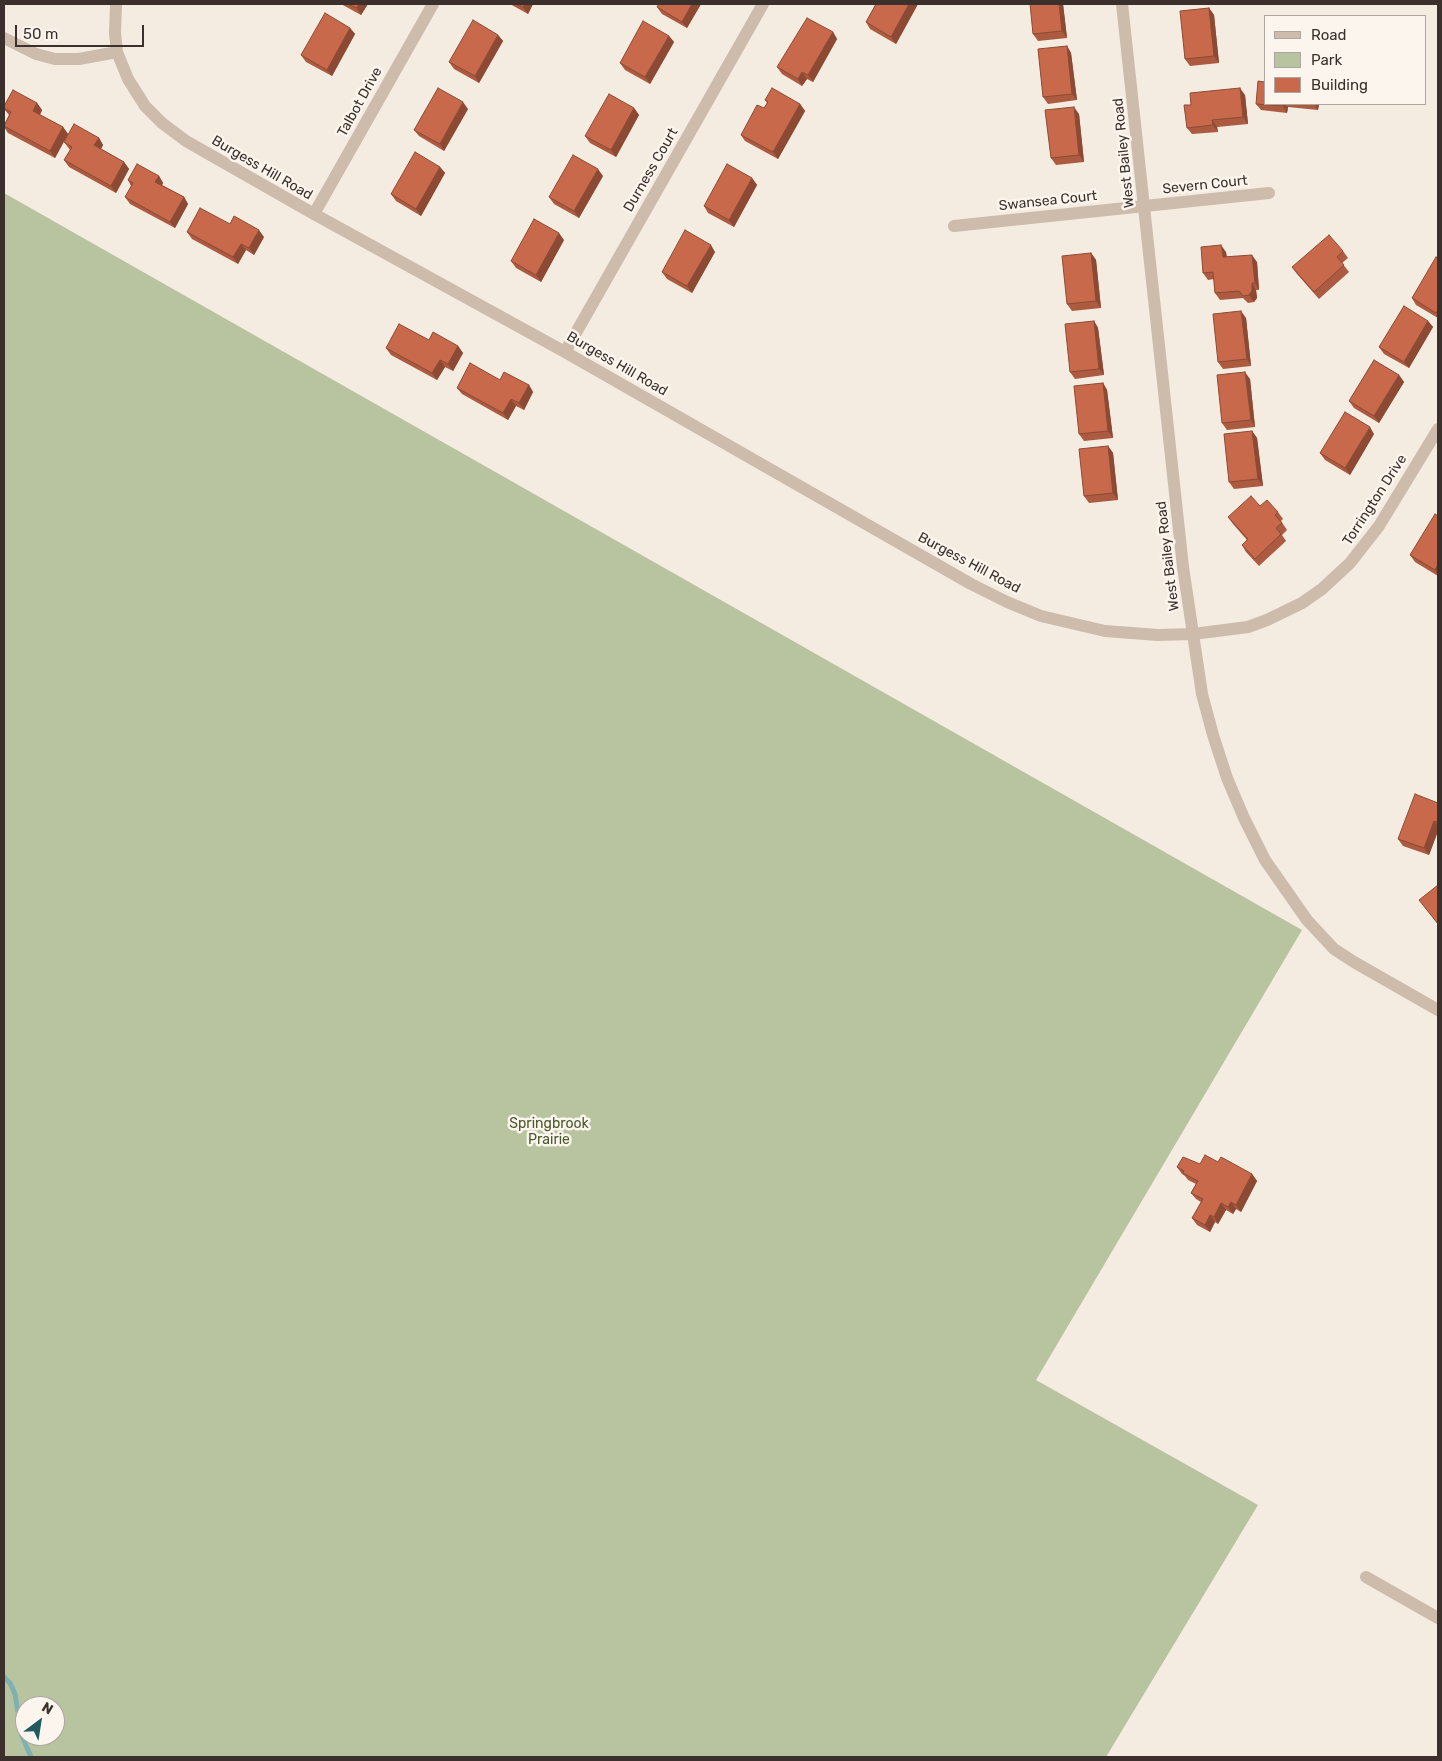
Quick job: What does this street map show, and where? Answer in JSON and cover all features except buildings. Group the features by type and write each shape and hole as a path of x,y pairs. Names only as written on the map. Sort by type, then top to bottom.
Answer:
{"street":[{"name":"Burgess Hill Road","path":"116,4 115,33 117,52 136,92 145,106 162,123 186,142 565,352 971,584 1006,602 1041,616 1105,630 1158,635 1193,634"},
{"name":"Talbot Drive","path":"314,214 433,4"},
{"name":"Durness Court","path":"565,352 763,4"},
{"name":"West Bailey Road","path":"1122,4 1183,567 1202,694 1227,778 1265,860 1284,890 1307,920 1334,949 1438,1010"},
{"path":"4,38 36,54 56,59 79,59 117,52"},
{"name":"Severn Court","path":"1145,207 1269,192"},
{"name":"Swansea Court","path":"954,226 1145,207"},
{"name":"Torrington Drive","path":"1193,634 1248,627 1267,620 1302,603 1336,577 1370,540 1438,429"},
{"path":"1366,1577 1438,1618"}],"green space":[{"name":"Springbrook Prairie","path":"4,193 1302,930 1036,1380 1258,1505 1106,1757 4,1757"}],"waterway":[{"path":"4,1677 10,1683 15,1694 22,1736 31,1757"}]}
